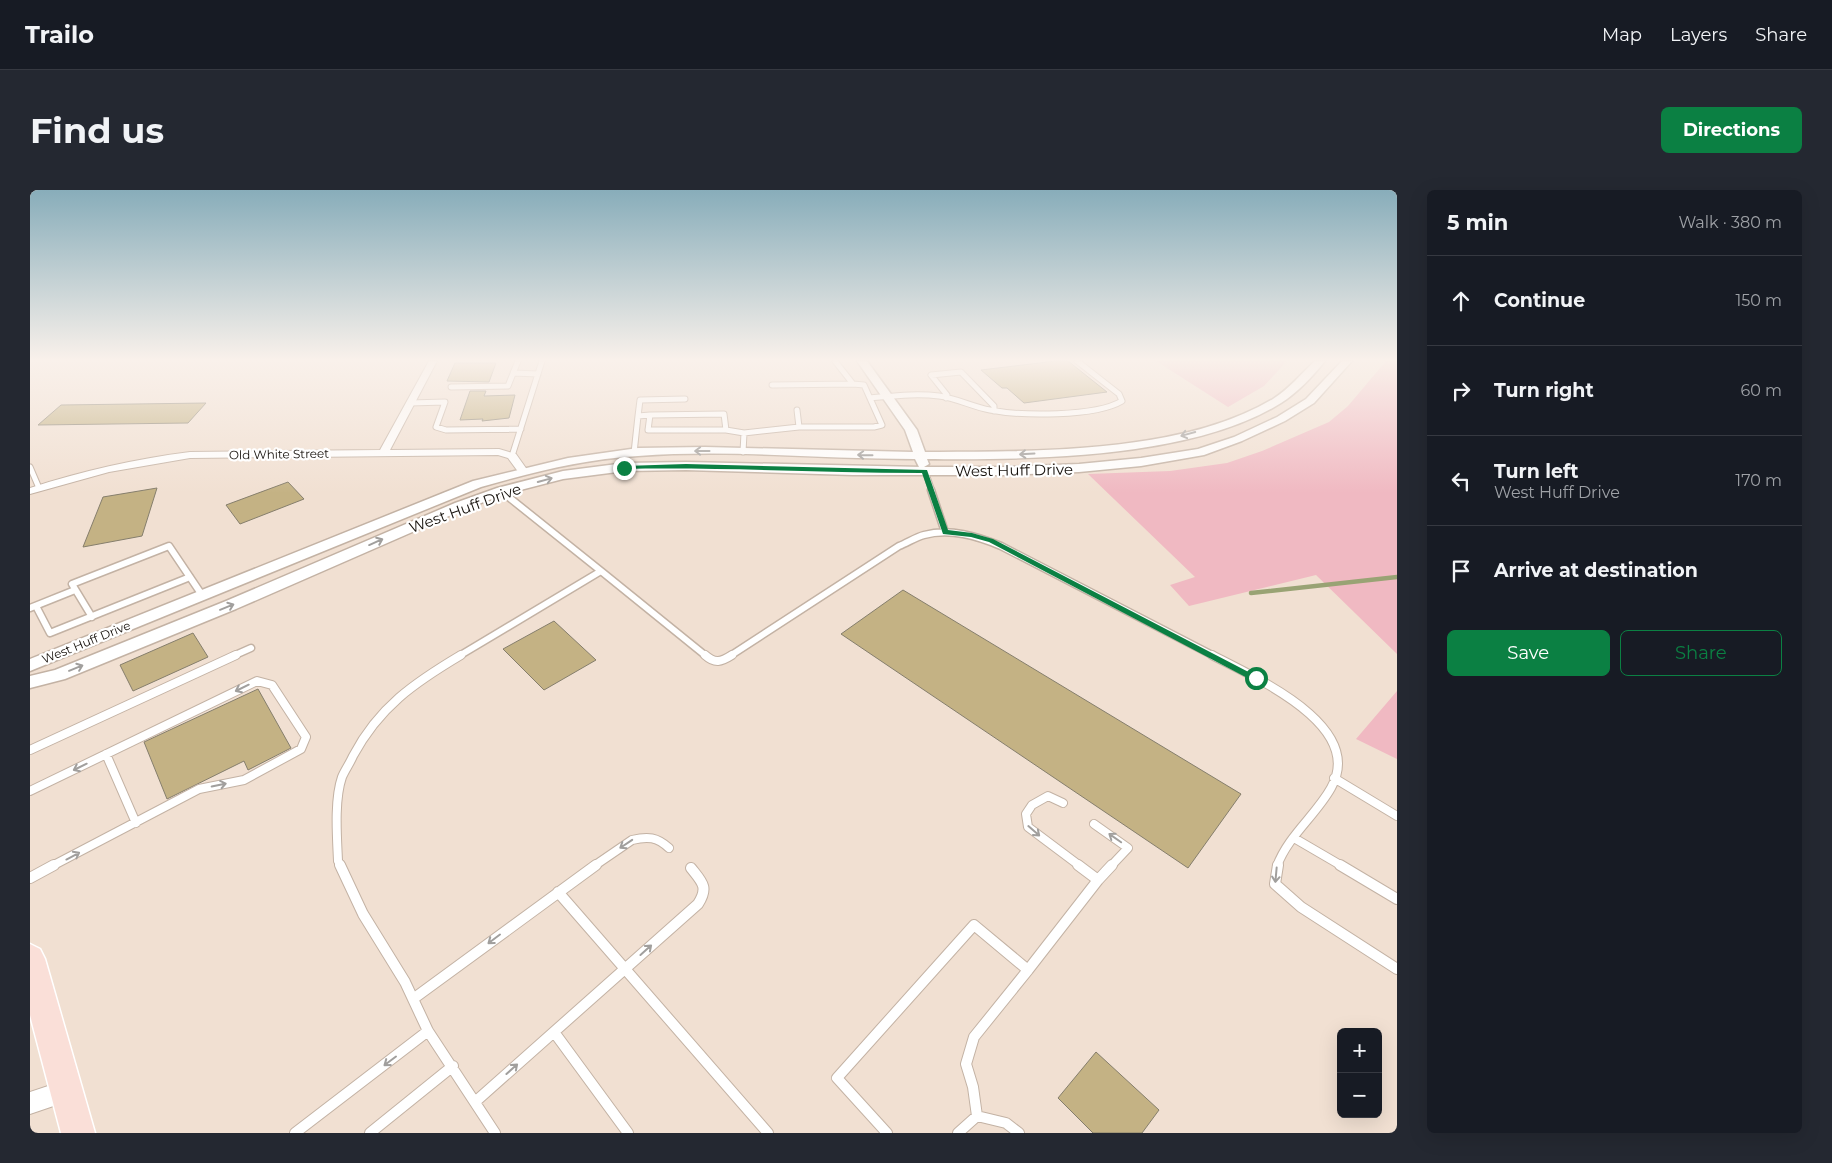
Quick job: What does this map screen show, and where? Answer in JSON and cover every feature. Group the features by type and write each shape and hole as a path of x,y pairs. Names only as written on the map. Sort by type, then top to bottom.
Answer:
{"main road":[{"path":"30,959 36,1008 66,1091 78,1133"}],"street":[{"path":"383,453 409,405"},
{"path":"894,405 912,430 925,471"},
{"name":"West Huff Drive","path":"30,666 477,484 523,471 595,457 660,451 921,456 1097,450 1158,442 1244,417 1269,405"},
{"name":"West Huff Drive","path":"30,682 59,674 231,605 460,506 501,491 563,475 624,468 686,466 853,471 1079,468 1200,452 1238,440 1281,419 1304,405"},
{"name":"Old White Street","path":"33,485 153,459 190,455 499,452 512,456"},
{"path":"512,456 523,471"},
{"path":"30,1103 66,1091"}],"lane":[{"path":"444,405 436,427 446,430 521,429"},
{"path":"512,456 528,405"},
{"path":"634,453 639,405"},
{"path":"650,416 648,430 726,430 744,433 799,427 874,427 882,425 873,405"},
{"path":"972,405 994,411 1058,413 1105,408 1115,405"},
{"path":"993,405 994,411"},
{"path":"797,410 799,427"},
{"path":"638,416 724,414 726,430"},
{"path":"743,452 744,433"},
{"path":"31,471 33,485"},
{"path":"925,471 945,532"},
{"path":"501,491 712,661 721,662 899,546 924,535 945,532 972,535 991,541 1295,700 1327,732 1337,754 1339,768 1325,798 1284,850 1275,870 1275,884 1301,907 1397,969"},
{"path":"92,617 72,584 169,546 202,595"},
{"path":"495,1133 428,1031 404,982 363,914 338,861 337,816 342,777 358,745 377,718 419,680 601,571"},
{"path":"75,590 33,607 50,633 190,578"},
{"path":"30,750 251,648"},
{"path":"30,791 257,681 272,685 306,737 300,749 244,780 199,789 30,878"},
{"path":"106,754 136,823"},
{"path":"1334,778 1397,816"},
{"path":"1063,802 1048,796 1032,805 1026,814 1028,827 1098,880"},
{"path":"977,1116 974,1088 966,1064 974,1038 1098,880 1128,848 1094,824"},
{"path":"413,1000 558,892 632,840 646,836 657,837 669,848"},
{"path":"1294,838 1397,899"},
{"path":"475,1102 698,904 704,895 704,884 691,868"},
{"path":"558,892 768,1133"},
{"path":"887,1133 837,1078 974,925 1028,970"},
{"path":"295,1133 428,1031"},
{"path":"554,1032 628,1133"},
{"path":"370,1133 452,1066"},
{"path":"958,1133 977,1116"},
{"path":"977,1116 1006,1123 1019,1133"}],"shaded area":[{"path":"1397,405 1397,654 1316,575 1189,606 1170,585 1195,577 1088,474 1170,471 1227,463 1262,451 1329,422 1348,406"},
{"path":"1397,691 1397,759 1356,739"}],"building":[{"path":"61,405 204,405 188,423 38,425"},
{"path":"465,405 512,405 509,418 482,421 483,419 460,420"},
{"path":"288,482 304,499 240,524 226,505"},
{"path":"157,488 142,536 83,547 103,497"},
{"path":"903,590 1241,794 1188,868 841,634"},
{"path":"554,621 596,660 544,690 503,649"},
{"path":"193,633 208,657 133,691 120,665"},
{"path":"258,689 291,748 248,770 244,761 167,799 144,742"},
{"path":"1096,1052 1159,1110 1142,1133 1093,1133 1058,1098"}],"waterway":[{"path":"1251,593 1397,577"}],"route":[{"path":"624,468 686,466 853,471 925,471 945,532 972,535 991,541 1256,678"}]}
